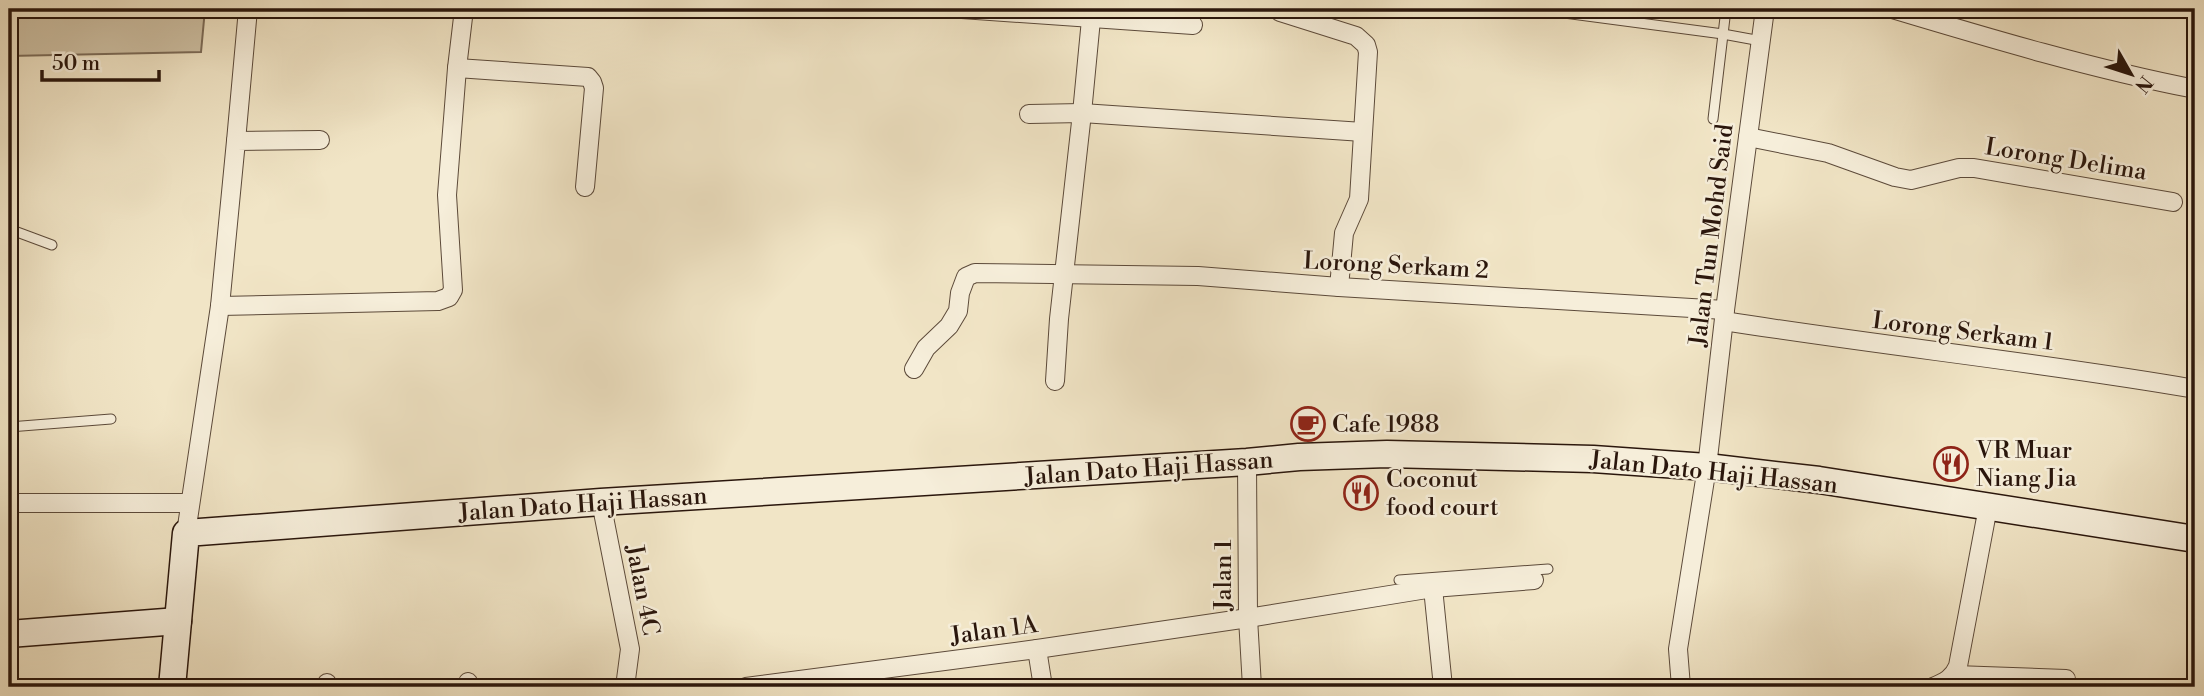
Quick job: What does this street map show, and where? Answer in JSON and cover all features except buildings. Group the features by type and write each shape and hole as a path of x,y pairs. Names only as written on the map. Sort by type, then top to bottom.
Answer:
{"street":[{"path":"172,687 189,503 220,306 248,9"},
{"path":"220,306 438,301 449,297 453,290 447,195 464,9"},
{"path":"962,9 1091,13 1193,25"},
{"name":"Jalan Tun Mohd Said","path":"1681,687 1678,649 1707,467 1724,316 1765,9"},
{"path":"1892,9 2135,77 2195,89"},
{"path":"1280,12 1356,36 1366,45 1368,52 1359,199 1343,233 1339,287"},
{"path":"1055,381 1063,274 1091,13"},
{"path":"457,68 588,78 594,88 585,187"},
{"path":"1029,114 1082,113 1363,132"},
{"name":"Lorong Delima","path":"1748,136 1828,153 1911,180 1974,167 2174,202"},
{"path":"236,141 320,140"},
{"name":"Lorong Serkam 2","path":"914,369 926,348 949,326 958,311 960,293 966,277 975,273 1198,276 1724,316"},
{"name":"Lorong Serkam 1","path":"1724,316 1827,338 2103,373 2195,389"},
{"name":"Jalan Dato Haji Hassan","path":"186,533 601,502 1299,457 1387,454 1593,459 1707,467 1819,480 2195,539"},
{"name":"Jalan 1","path":"1247,462 1248,618 1252,687"},
{"name":"Jalan 4C","path":"601,502 630,649 625,687"},
{"path":"9,503 189,503"},
{"path":"1955,675 1988,507"},
{"name":"Jalan 1A","path":"746,687 1037,649 1496,578 1541,574"},
{"path":"1433,589 1443,687"},
{"path":"9,634 178,621"},
{"path":"1037,649 1042,687"},
{"path":"1933,687 1955,675 2066,679"}],"lane":[{"path":"1534,9 1761,41"},
{"path":"1713,119 1726,9"},
{"path":"9,229 52,245"},
{"path":"9,427 111,419"},
{"path":"1399,580 1496,578"}],"shaded area":[{"path":"9,9 205,9 201,52 9,56"}],"place":[{"name":"Cafe 1988","path":"1308,424"},
{"name":"VR Muar Niang Jia","path":"1951,464"},
{"name":"Coconut food court","path":"1361,493"}]}
